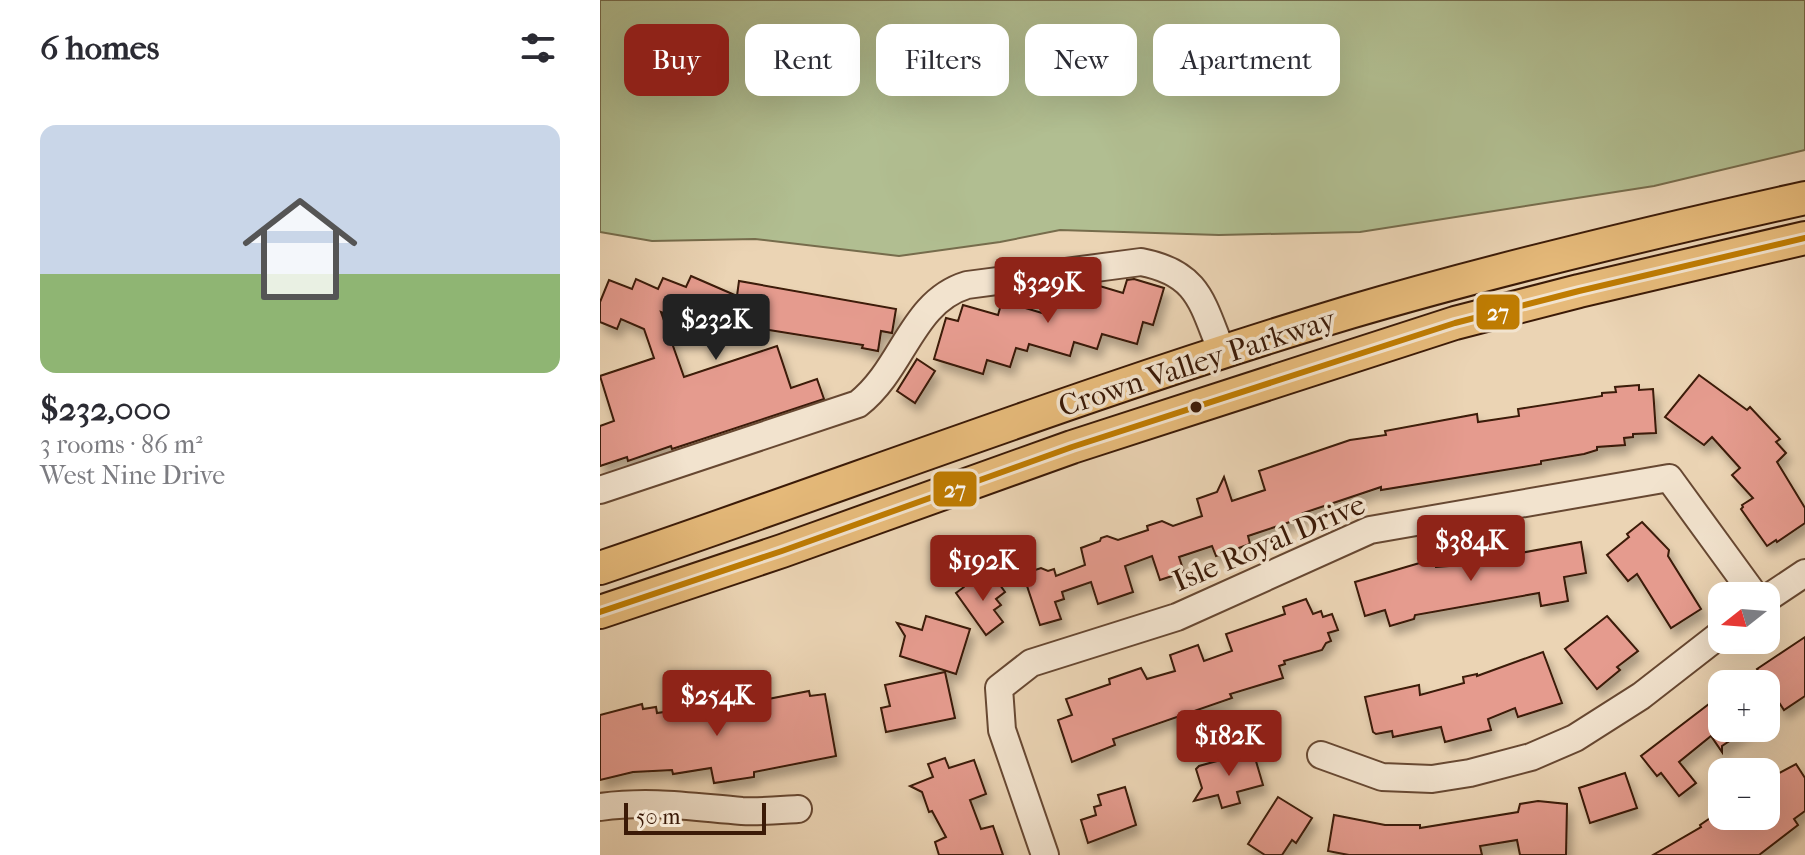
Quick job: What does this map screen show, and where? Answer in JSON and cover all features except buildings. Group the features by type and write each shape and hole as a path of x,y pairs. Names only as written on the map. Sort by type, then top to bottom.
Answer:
{"main road":[{"name":"Crown Valley Parkway","path":"600,568 1222,352 1549,256 1805,198"},
{"name":"Crown Valley Parkway","path":"600,612 782,551 1072,447 1455,323 1805,238"},
{"path":"1072,447 1085,423 1209,376 1222,352 1249,363 1359,332 1391,345"}],"street":[{"path":"600,490 858,404 875,391 887,376 924,313 953,289 967,285 1141,262 1165,266 1185,279 1202,302 1222,352"},
{"name":"Isle Royal Drive","path":"1045,855 1002,730 999,688 1031,663 1177,617 1370,530 1669,478 1745,582"},
{"path":"1780,590 1805,573"},
{"path":"1321,755 1382,777 1432,779 1531,757 1575,738 1641,696 1708,644"},
{"path":"600,807 652,803 745,811 798,809"}],"green space":[{"path":"600,0 1805,0 1805,150 1654,186 1360,232 1219,235 1060,230 899,256 755,239 652,241 600,232"}],"transit line":[{"name":"27","path":"600,612 782,551 1072,447 1455,323 1805,238"}]}
